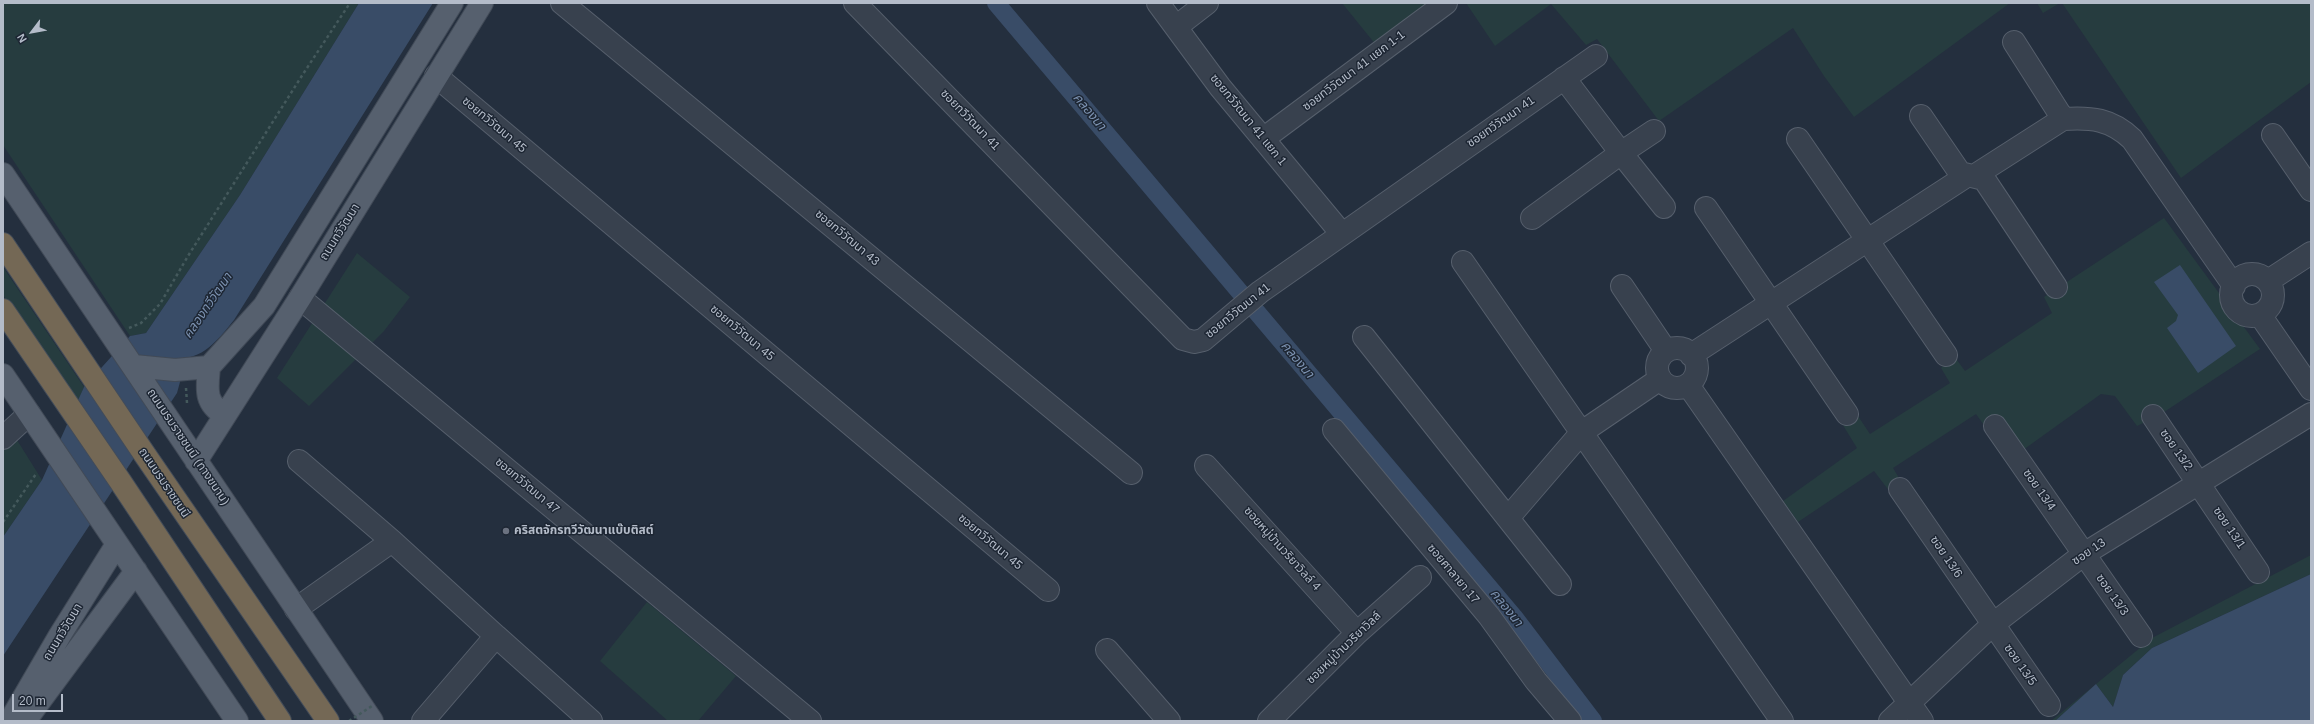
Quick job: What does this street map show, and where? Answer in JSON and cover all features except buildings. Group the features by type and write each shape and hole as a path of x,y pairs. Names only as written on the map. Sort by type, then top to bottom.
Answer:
{"highway":[{"name":"ถนนบรมราชชนนี","path":"3,244 143,452 328,720"},
{"path":"3,310 120,480 280,721"}],"main road":[{"path":"134,366 180,376 209,367 264,306 452,3"},
{"name":"ถนนทวีวัฒนา","path":"196,461 300,298 482,3"},
{"name":"ถนนบรมราชชนนี (ทางขนาน)","path":"3,174 117,331 134,366 196,461 296,609 372,713"},
{"path":"209,367 208,393 211,404 214,409 224,415"},
{"path":"3,375 237,721"},
{"name":"ถนนทวีวัฒนา","path":"10,721 60,635 118,544"},
{"name":"ถนนทวีวัฒนา","path":"25,721 136,571"}],"street":[{"name":"ซอยทวีวัฒนา 43","path":"562,3 1131,473"},
{"name":"ซอยทวีวัฒนา 41","path":"855,3 1183,339 1194,342 1203,340 1260,292 1596,56"},
{"name":"ซอยทวีวัฒนา 41 แยก 1","path":"1158,3 1216,82 1342,234"},
{"path":"1176,27 1208,3"},
{"name":"ซอยทวีวัฒนา 41 แยก 1-1","path":"1263,139 1446,3"},
{"path":"2014,42 2063,119"},
{"name":"ซอยทวีวัฒนา 45","path":"436,76 1048,590"},
{"path":"1564,78 1664,207"},
{"path":"1921,116 1960,173 1984,179 2056,287"},
{"path":"1692,355 1867,241 2063,119 2076,118 2106,122 2121,128 2132,139 2234,286"},
{"path":"1532,218 1621,153 1654,132"},
{"path":"2273,135 2311,190"},
{"path":"1798,139 1946,355"},
{"path":"1706,208 1848,414"},
{"path":"2268,281 2311,253"},
{"path":"1463,262 1782,721"},
{"path":"2250,274 2256,275 2268,281 2273,293 2273,300 2270,306 2260,314 2248,316 2237,309 2232,298 2234,286 2238,280 2250,274"},
{"path":"1622,286 1666,351"},
{"name":"ซอยทวีวัฒนา 47","path":"300,298 810,721"},
{"path":"2260,314 2311,389"},
{"path":"1364,336 1560,584"},
{"path":"1680,349 1692,355 1697,368 1696,375 1688,385 1676,388 1664,384 1660,379 1657,366 1666,351 1680,349"},
{"path":"1508,518 1582,432 1660,379"},
{"path":"1688,385 1916,712"},
{"path":"3,438 29,414"},
{"name":"ซอย 13","path":"1890,721 1916,712 1992,625 2084,554 2311,414"},
{"name":"ซอย 13/2","path":"2153,416 2200,483"},
{"name":"ซอย 13/4","path":"1994,426 2084,554"},
{"name":"ซอยศาลายา 17","path":"1334,430 1488,616 1536,681 1570,721"},
{"path":"299,461 392,541 591,721"},
{"name":"ซอยหมู่บ้านวริยาวิลล์ 4","path":"1206,466 1357,633"},
{"name":"ซอย 13/1","path":"2200,483 2258,572"},
{"name":"ซอย 13/6","path":"1900,489 1992,625"},
{"path":"296,609 392,541"},
{"name":"ซอย 13/3","path":"2084,554 2141,636"},
{"name":"ซอยหมู่บ้านวริยาวิลล์","path":"1269,721 1357,633 1420,577"},
{"name":"ซอย 13/5","path":"1992,625 2048,705"},
{"path":"425,720 496,636"},
{"path":"1107,650 1169,721"}],"path":[{"path":"117,331 141,323 160,304 188,256 298,80 350,3"},
{"path":"180,376 187,403"},
{"path":"3,522 36,474"},
{"path":"349,721 372,713"}],"green space":[{"path":"3,3 359,3 240,195 146,333 130,336 3,145"},
{"path":"1342,3 1433,3 1376,45"},
{"path":"1466,3 2010,3 1854,117 1824,76 1793,28 1659,121 1597,39 1586,45 1551,4 1495,46"},
{"path":"2037,3 2060,3 2043,13"},
{"path":"2062,3 2311,3 2311,82 2181,178"},
{"path":"2164,218 2260,349 2161,414 2137,426 2115,396 2101,394 2023,450 1986,428 1976,414 1893,468 1902,483 1890,492 1874,471 1798,522 1783,501 1857,448 1841,422 1856,413 1870,434 1950,383 1941,368 1954,356 1965,371 2052,313 2044,297"},
{"path":"357,253 410,297 384,331 309,406 277,378"},
{"path":"3,267 84,387 77,404 3,295"},
{"path":"17,440 42,480 3,537 3,451"},
{"path":"2311,555 2311,574 2152,648 2123,675 2113,707 2096,684 2152,638"},
{"path":"647,602 736,676 698,721 668,721 600,661"},
{"path":"2096,684 2055,721 2051,721"}],"water":[{"name":"คลองทวีวัฒนา","path":"359,3 433,3 234,320 212,345 198,354 182,358 180,382 177,393 3,656 3,537 42,480 84,387 130,336 146,333 240,195"},
{"path":"2180,265 2236,346 2198,373 2167,328 2176,321 2178,315 2154,282"},
{"path":"2311,574 2311,721 2055,721 2096,684 2113,707 2123,675 2152,648"}],"waterway":[{"name":"คลองนา","path":"996,3 1514,617 1593,721"}],"place":[{"name":"คริสตจักรทวีวัฒนาแบ๊บติสต์","path":"506,531"}]}
